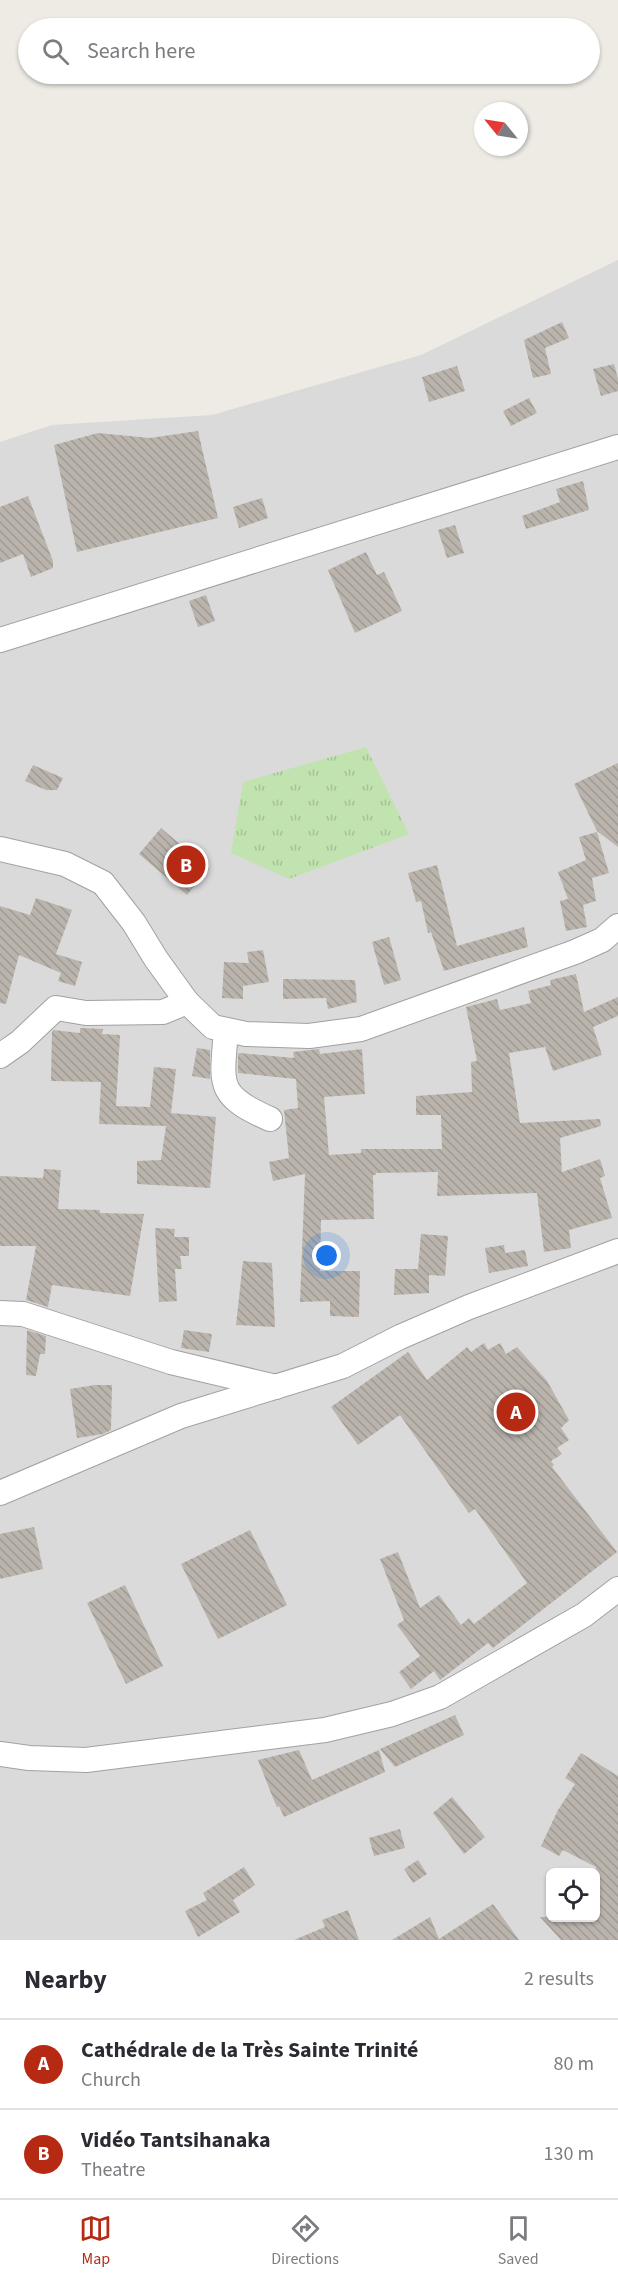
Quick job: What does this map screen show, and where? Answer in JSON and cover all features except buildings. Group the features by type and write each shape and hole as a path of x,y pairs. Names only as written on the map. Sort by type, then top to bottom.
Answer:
{"street":[{"path":"0,640 618,447"},
{"path":"0,849 65,864 103,883 134,923 187,1002 213,1027 246,1034 309,1036 361,1029 575,952 602,940 618,926"},
{"path":"0,1056 20,1042 56,1008 86,1013 162,1012 187,1002"},
{"path":"226,1030 222,1080 231,1098 246,1109 270,1119"},
{"path":"0,1493 181,1416 343,1366 400,1337 469,1308 618,1251"},
{"path":"0,1313 23,1314 171,1362 276,1387"},
{"path":"0,1754 29,1758 86,1760 325,1730 392,1714 440,1697 584,1615 618,1588"}],"shaded area":[{"path":"618,260 618,1940 0,1940 0,442 52,425 212,415 421,355"}],"green space":[{"path":"366,747 409,834 289,879 231,853 243,782"}],"place":[{"name":"Vidéo Tantsihanaka","path":"186,865"},
{"name":"Cathédrale de la Très Sainte Trinité","path":"516,1412"}]}
